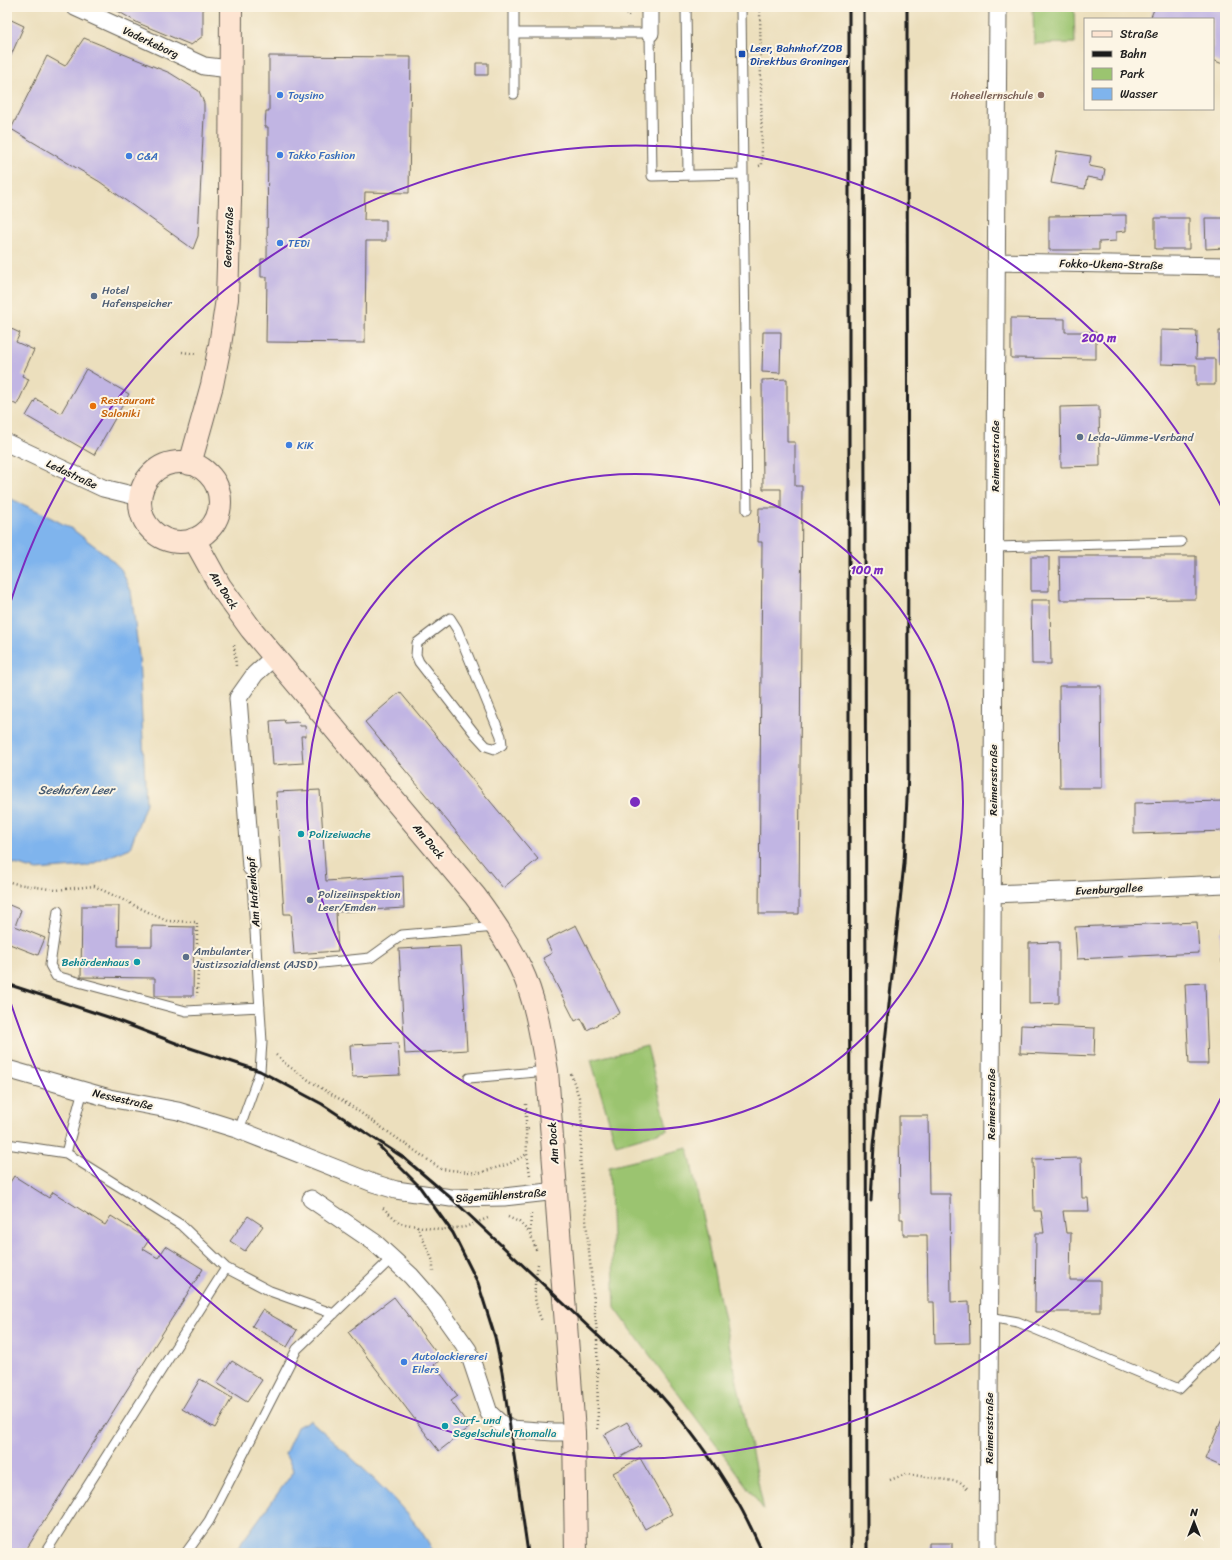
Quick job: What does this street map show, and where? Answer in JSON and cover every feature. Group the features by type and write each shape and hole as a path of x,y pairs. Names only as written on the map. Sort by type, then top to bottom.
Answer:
{"main road":[{"name":"Georgstraße","path":"190,464 212,385 220,345 226,299 230,200 231,7"},
{"path":"177,462 190,464 204,470 214,482 219,496 218,512 212,525 201,536 187,541 174,541 156,534 151,529 143,518 140,497 144,484 157,469 170,463 177,462"},
{"name":"Am Dock","path":"194,539 228,598 251,629 475,896 498,927 522,970 531,996 540,1031 547,1070 557,1191"},
{"name":"Sägemühlenstraße","path":"557,1191 574,1432 576,1553"}],"street":[{"name":"Vaderkeborg","path":"74,7 204,66 230,69"},
{"path":"650,7 650,33"},
{"name":"Reimersstraße","path":"988,1553 998,7"},
{"name":"Fokko-Ukena-Straße","path":"996,262 1225,266"},
{"name":"Ledastraße","path":"7,443 104,488 140,497"},
{"path":"238,698 256,674 274,656"},
{"name":"Am Hafenkopf","path":"238,698 251,866"},
{"name":"Evenburgallee","path":"992,894 1225,884"},
{"name":"Nessestraße","path":"7,1069 109,1098 178,1111 239,1130"},
{"name":"Sägemühlenstraße","path":"239,1130 374,1183 396,1190 451,1198 504,1197 557,1191"},
{"path":"311,1199 374,1242 411,1276 433,1301 468,1350 489,1413 501,1424 511,1428 553,1432 574,1432"}],"lane":[{"path":"514,7 514,94"},
{"path":"686,7 688,175"},
{"path":"741,7 747,510"},
{"path":"514,33 650,33 652,176 743,174"},
{"path":"995,546 1181,542"},
{"path":"450,618 457,629 501,736 502,745 496,749 486,746 475,734 419,662 416,654 417,643 450,618"},
{"name":"Am Hafenkopf","path":"239,1130 260,1071 262,1042 251,866"},
{"path":"58,911 50,965 56,976 186,1011 260,1007"},
{"path":"312,964 370,958 402,935 498,927"},
{"path":"468,1078 547,1070"},
{"path":"66,1153 83,1090"},
{"path":"7,1144 66,1153 181,1224 226,1268 270,1291 334,1314"},
{"path":"186,1553 209,1521 298,1349 392,1258"},
{"path":"45,1553 226,1268"},
{"path":"990,1317 1018,1322 1179,1389 1225,1343"}],"path":[{"path":"743,174 762,165 760,7"},
{"path":"234,638 238,698"},
{"path":"7,881 16,884 56,890 94,886 167,921 197,922 197,948 201,948 201,966 198,966 197,1011"},
{"path":"262,1042 287,1065 348,1104 441,1169 479,1173 510,1164 526,1154"},
{"path":"552,1128 582,1126 580,1158 597,1334 598,1436"},
{"path":"374,1183 375,1201 400,1223 439,1230 466,1227 491,1217"},
{"path":"504,1215 519,1222 530,1233"},
{"path":"417,1226 434,1261 433,1301"},
{"path":"890,1480 906,1474 960,1482 968,1488 970,1492"},
{"path":"745,1553 751,1550"}],"green space":[{"path":"1033,7 1074,7 1075,43 1034,44"},
{"path":"647,1046 668,1130 616,1145 591,1060"},
{"path":"688,1148 764,1510 615,1308 609,1167"}],"water":[{"name":"Seehafen Leer","path":"7,497 72,529 104,553 121,569 131,591 139,656 146,803 130,848 87,866 37,870 7,862"},
{"path":"310,1420 400,1505 418,1527 434,1553 234,1553 294,1471 285,1454 297,1427"}],"building":[{"path":"111,7 203,7 203,36 191,45 138,23"},
{"path":"556,7 617,7 617,9 556,9"},
{"path":"1155,7 1225,7 1225,65 1214,60 1214,18 1150,18"},
{"path":"7,18 24,26 8,62 7,61"},
{"name":"C&A","path":"84,38 170,73 199,91 204,103 204,117 198,236 193,249 100,182 11,129 47,56 65,66"},
{"path":"269,56 411,57 409,193 365,192 364,220 386,220 386,241 366,241 365,343 266,342 267,277 261,277 261,259 267,259 268,127 265,127 266,111 269,111"},
{"path":"476,63 488,63 488,75 476,75"},
{"path":"1057,151 1091,156 1089,166 1105,169 1103,180 1087,177 1085,189 1051,183"},
{"path":"1126,215 1126,231 1116,232 1116,241 1099,242 1099,250 1049,250 1049,216"},
{"path":"1155,218 1189,218 1189,249 1155,249"},
{"path":"1205,218 1225,218 1225,248 1206,249"},
{"path":"1011,318 1065,319 1065,332 1096,332 1096,359 1011,358"},
{"path":"7,327 20,333 16,342 34,350 22,376 29,379 17,405 7,400"},
{"path":"1161,330 1197,331 1196,359 1215,359 1215,385 1196,385 1196,365 1161,364"},
{"path":"1219,331 1225,331 1225,366 1219,366"},
{"path":"763,332 781,332 780,373 762,372"},
{"name":"Restaurant Saloniki","path":"86,369 129,394 94,455 26,416 36,399 61,413"},
{"path":"787,379 787,442 795,442 795,486 802,486 799,914 759,914 762,542 758,542 759,508 781,508 781,489 763,489 762,380"},
{"name":"Leda-Jümme-Verband","path":"1099,406 1100,466 1061,467 1060,407"},
{"path":"1059,556 1196,556 1196,599 1060,600"},
{"path":"1031,557 1049,557 1049,591 1031,591"},
{"path":"1031,600 1050,600 1051,664 1032,664"},
{"path":"1059,686 1101,686 1102,788 1060,788"},
{"path":"400,692 538,859 503,888 365,722"},
{"path":"284,720 285,723 299,722 300,726 305,726 306,736 301,736 303,763 273,765 270,721"},
{"name":"Polizeiwache","path":"320,790 326,881 403,876 404,908 336,912 338,951 294,954 291,914 284,914 276,792"},
{"path":"1225,801 1225,831 1134,834 1134,803"},
{"path":"7,904 21,910 15,926 45,938 38,955 7,943"},
{"name":"Behördenhaus","path":"82,906 119,906 118,946 152,946 152,926 194,927 193,996 155,996 155,978 81,977"},
{"path":"1197,922 1199,953 1077,959 1075,927"},
{"path":"576,925 620,1013 587,1030 581,1018 575,1021 543,958 552,953 546,940"},
{"path":"1220,931 1225,931 1225,962 1222,963"},
{"path":"1059,942 1059,1003 1029,1004 1029,943"},
{"path":"461,946 467,1050 405,1054 399,949"},
{"path":"1205,983 1208,1064 1189,1064 1185,984"},
{"path":"1021,1025 1095,1028 1094,1056 1020,1053"},
{"path":"398,1043 400,1075 352,1077 350,1045"},
{"path":"899,1116 928,1116 929,1194 950,1194 951,1302 969,1301 970,1343 935,1344 934,1302 928,1302 927,1235 903,1235 903,1219 900,1219"},
{"path":"1081,1158 1082,1198 1088,1198 1089,1211 1063,1211 1066,1233 1071,1233 1070,1280 1100,1280 1100,1312 1035,1312 1036,1233 1044,1233 1041,1211 1034,1211 1033,1159"},
{"path":"14,1176 49,1198 53,1192 105,1225 111,1216 149,1240 143,1249 158,1258 166,1246 203,1269 24,1553 7,1552 7,1187"},
{"path":"248,1216 263,1226 245,1251 230,1241"},
{"name":"Autolackiererei Eilers","path":"394,1297 441,1359 434,1365 458,1396 451,1401 470,1427 439,1451 348,1332"},
{"path":"262,1310 297,1330 287,1347 252,1326"},
{"path":"232,1361 262,1380 247,1402 217,1383"},
{"path":"200,1379 232,1398 215,1428 182,1409"},
{"path":"1225,1412 1225,1468 1205,1459"},
{"path":"627,1422 641,1446 617,1459 604,1435"},
{"path":"640,1458 672,1514 645,1529 613,1473"},
{"path":"929,1543 952,1543 952,1553 929,1553"}],"railway":[{"path":"849,7 851,1553"},
{"path":"864,7 867,1553"},
{"path":"871,1201 874,1145 904,864 908,775 907,7"},
{"path":"7,984 108,1017 181,1045 260,1071 322,1104 404,1158 451,1198 657,1391 709,1456 743,1511 763,1553"},
{"path":"379,1146 419,1186 453,1233 478,1283 495,1337 502,1372 528,1553"}],"place":[{"name":"Leer, Bahnhof/ZOB Direktbus Groningen","path":"742,54"},
{"name":"Toysino","path":"280,95"},
{"name":"Hoheellernschule","path":"1041,95"},
{"name":"Takko Fashion","path":"280,155"},
{"name":"C&A","path":"129,156"},
{"name":"TEDi","path":"280,243"},
{"name":"Hotel Hafenspeicher","path":"94,296"},
{"name":"Restaurant Saloniki","path":"93,406"},
{"name":"Leda-Jümme-Verband","path":"1080,437"},
{"name":"KiK","path":"289,445"},
{"name":"Polizeiwache","path":"301,834"},
{"name":"Polizeiinspektion Leer/Emden","path":"310,900"},
{"name":"Ambulanter Justizsozialdienst (AJSD)","path":"186,957"},
{"name":"Behördenhaus","path":"137,962"},
{"name":"Autolackiererei Eilers","path":"404,1362"},
{"name":"Surf- und Segelschule Thomalla","path":"445,1426"}]}
